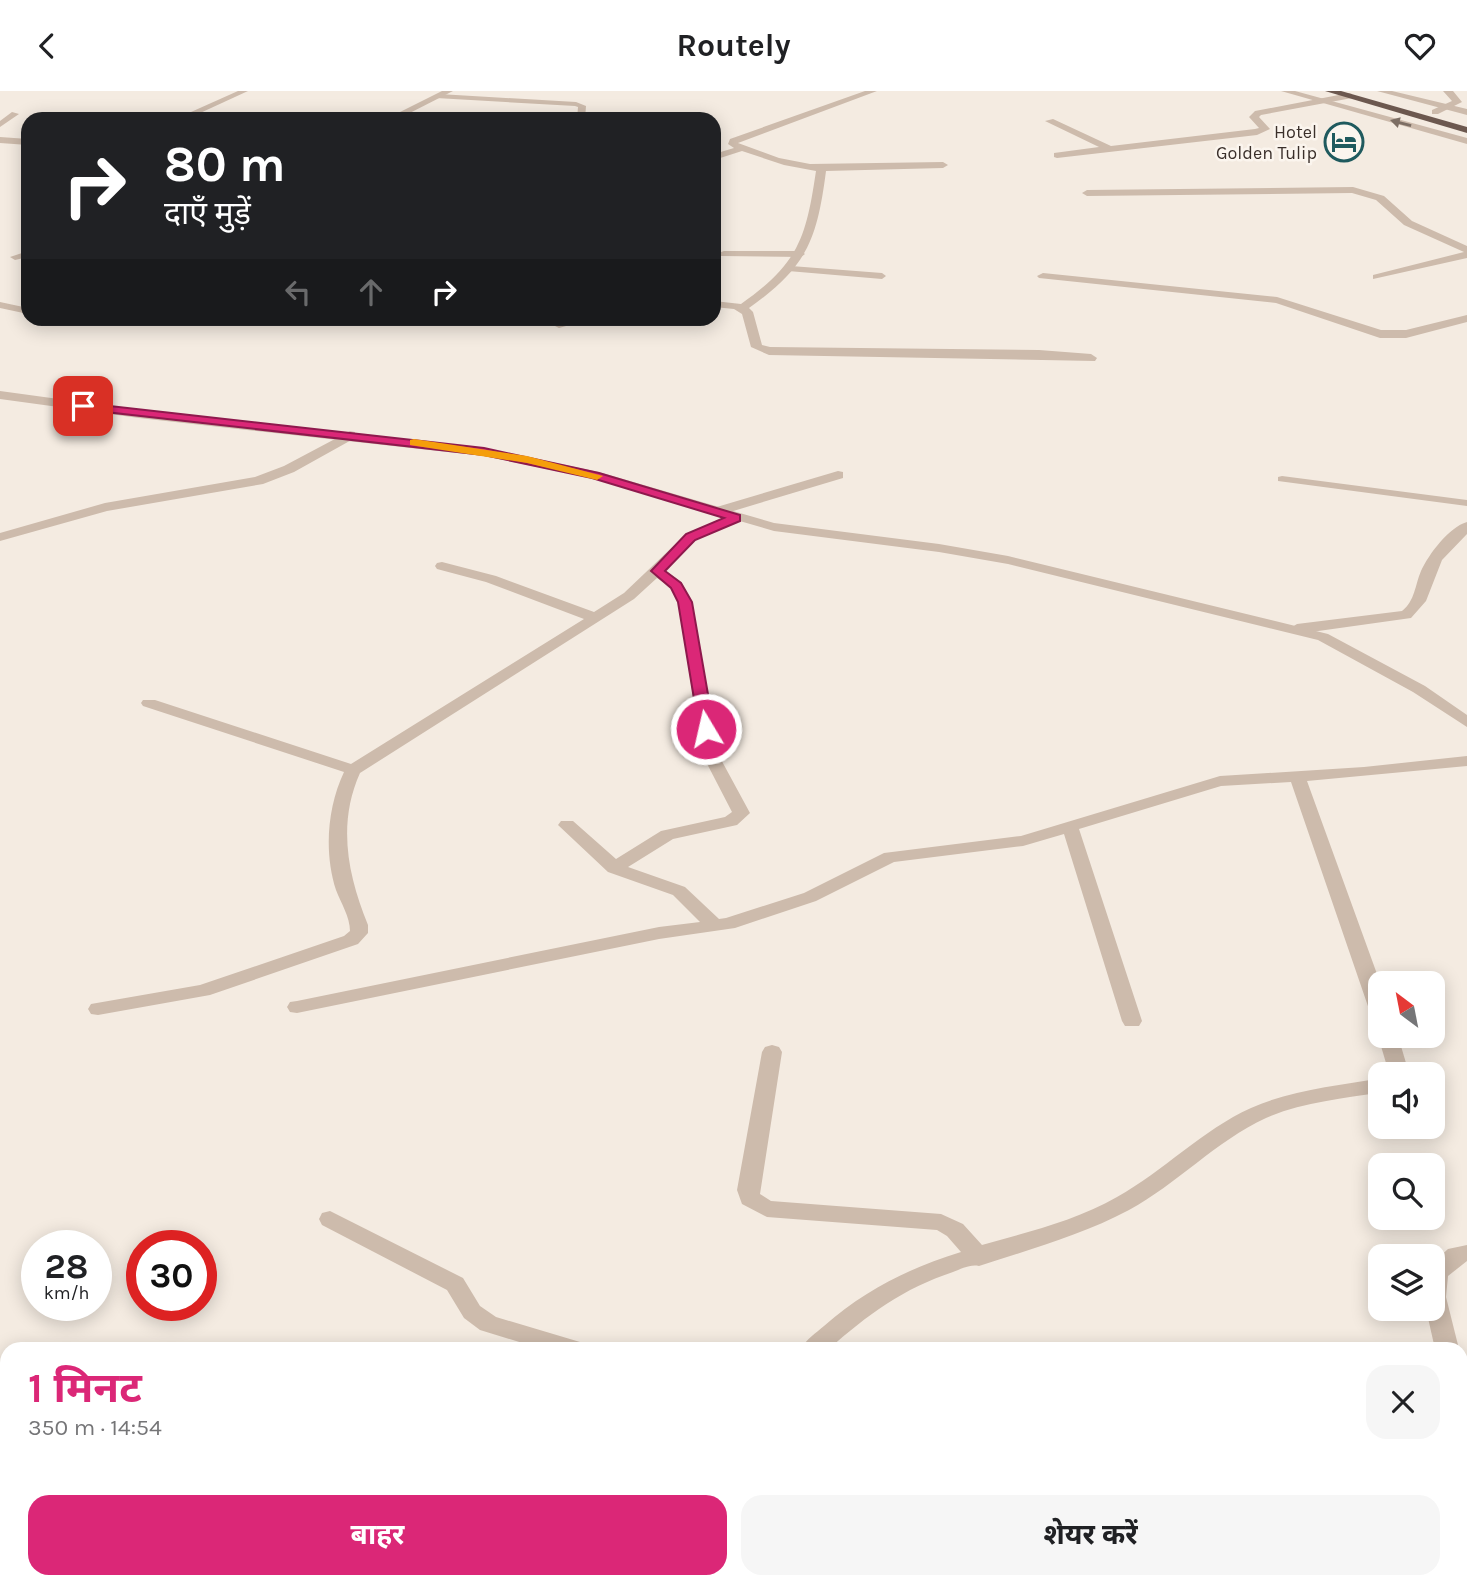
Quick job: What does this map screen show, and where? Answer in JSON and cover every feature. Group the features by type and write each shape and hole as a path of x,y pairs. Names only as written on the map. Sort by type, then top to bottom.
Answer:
{"highway":[{"path":"1330,91 1467,130"},
{"path":"1360,91 1467,121"}],"street":[{"path":"406,112 449,91"},
{"path":"873,91 733,141 733,144 793,164 821,168 943,165"},
{"path":"1284,91 1467,141"},
{"path":"1381,91 1467,112"},
{"path":"1436,113 1457,103 1456,98 1447,91"},
{"path":"1057,155 1257,132 1265,129 1254,117 1258,113 1349,96"},
{"path":"1050,121 1110,149"},
{"path":"0,140 21,142"},
{"path":"721,155 742,148"},
{"path":"742,308 774,287 801,254 815,217 821,168"},
{"path":"1087,193 1353,190 1380,198 1408,222 1467,253"},
{"path":"1377,277 1467,253"},
{"path":"15,257 21,256"},
{"path":"1043,276 1277,300 1380,334 1406,334 1467,319"},
{"path":"0,305 21,310"},
{"path":"721,305 742,308 747,312 757,347 769,351 1039,354 1091,358"},
{"path":"0,395 152,415 456,447 527,459 594,475 736,518 819,534 987,555 1297,628 1345,647 1419,689 1467,722"},
{"path":"0,537 105,507 258,481 289,469 349,435"},
{"path":"715,512 838,475"},
{"path":"98,1009 212,988 339,944 359,933 339,863 340,802 344,786 353,770 629,596 691,537 736,518"},
{"path":"1297,628 1406,615 1418,603 1428,572 1443,548 1467,526"},
{"path":"442,566 491,579 595,618"},
{"path":"614,868 667,835 731,821 741,813 710,754 685,602 676,585 657,571"},
{"path":"149,703 353,770"},
{"path":"297,1007 659,933 716,927 810,897 890,857 1023,841 1220,781 1467,761"},
{"path":"1297,776 1368,976"},
{"path":"568,825 614,868 626,875 678,891 716,927"},
{"path":"1070,827 1132,1021"},
{"path":"772,1052 748,1190 750,1198 767,1209 940,1222 955,1230 979,1257"},
{"path":"821,1342 858,1310 883,1293 936,1269 1032,1241 1132,1199 1244,1120 1291,1102 1368,1087"},
{"path":"330,1219 455,1284 472,1312 488,1324 548,1342"},
{"path":"1445,1342 1435,1297 1437,1273 1456,1255 1467,1253"}],"lane":[{"path":"195,112 244,91"},
{"path":"439,96 576,104 582,106 582,112"},
{"path":"0,125 15,114"},
{"path":"724,254 801,254"},
{"path":"791,269 882,276"},
{"path":"1282,479 1467,503"}],"slow traffic":[{"path":"414,442 527,459 597,476"}],"place":[{"name":"Hotel Golden Tulip","path":"1344,142"}],"route":[{"path":"83,406 456,447 527,459 594,475 736,518 691,537 657,571 676,585 685,602 706,729"}]}
